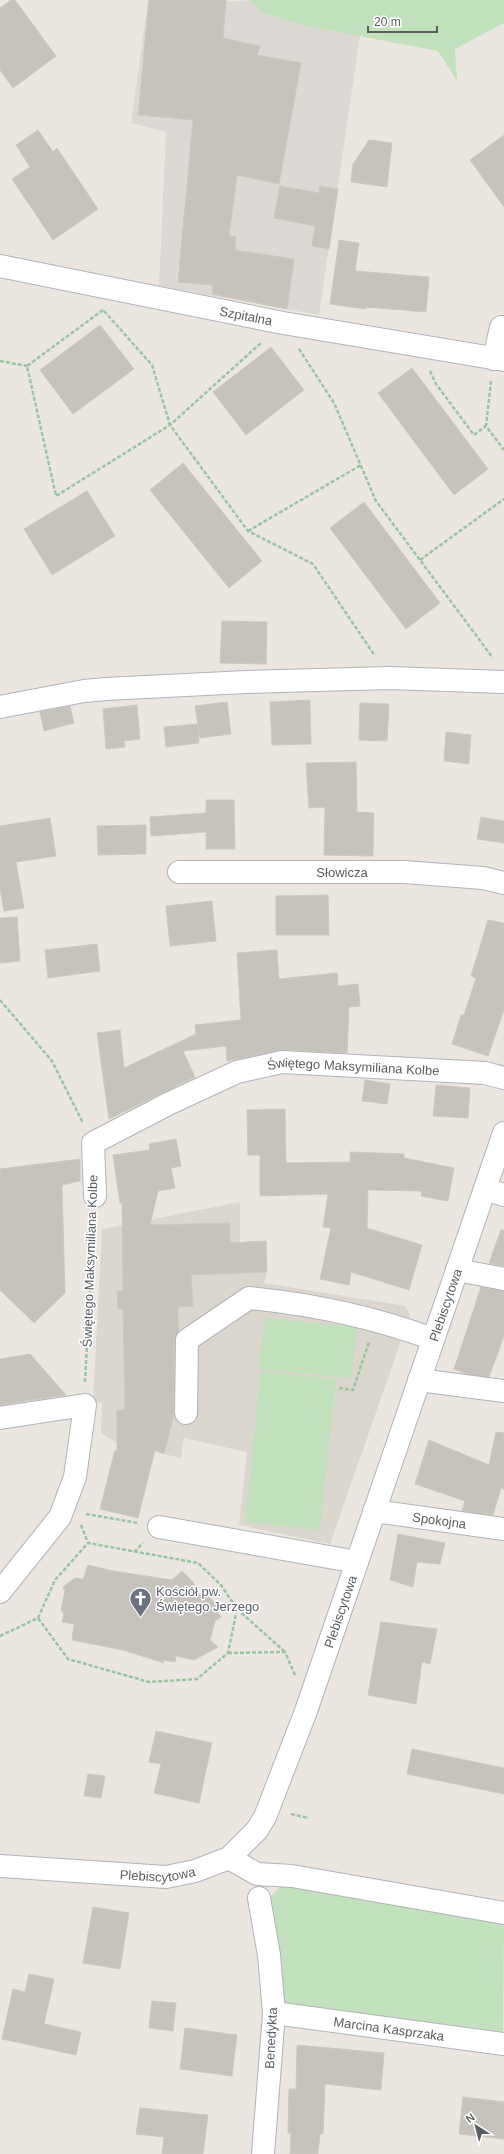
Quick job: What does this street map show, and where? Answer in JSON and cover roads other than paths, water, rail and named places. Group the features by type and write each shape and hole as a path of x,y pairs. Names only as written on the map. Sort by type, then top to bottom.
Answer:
{"street":[{"name":"Szpitalna","path":"0,266 80,284 283,323 499,359"},
{"path":"499,359 501,327 504,328"},
{"path":"0,707 84,691 246,682 390,678 504,682"},
{"name":"Słowicza","path":"178,872 404,872 483,878 504,883"},
{"name":"Świętego Maksymiliana Kolbe","path":"95,1196 93,1143 170,1103 237,1072 282,1062 485,1073 504,1078"},
{"name":"Plebiscytowa","path":"0,1866 166,1877 195,1871 229,1858 257,1830 272,1802 306,1711 457,1270 494,1192 504,1133"},
{"path":"457,1270 504,1279"},
{"path":"186,1413 187,1340 249,1298 325,1308 377,1320 433,1340"},
{"path":"419,1380 504,1391"},
{"path":"0,1418 85,1404 68,1517 0,1592"},
{"name":"Spokojna","path":"374,1511 504,1529"},
{"path":"159,1527 356,1562"},
{"path":"229,1858 256,1874 292,1876 504,1912"},
{"name":"Benedykta","path":"259,1898 269,1955 274,2013 263,2154"},
{"name":"Marcina Kasprzaka","path":"274,2013 504,2044"}],"place":[{"name":"Kościół pw. Świętego Jerzego","path":"141,1618"}]}
